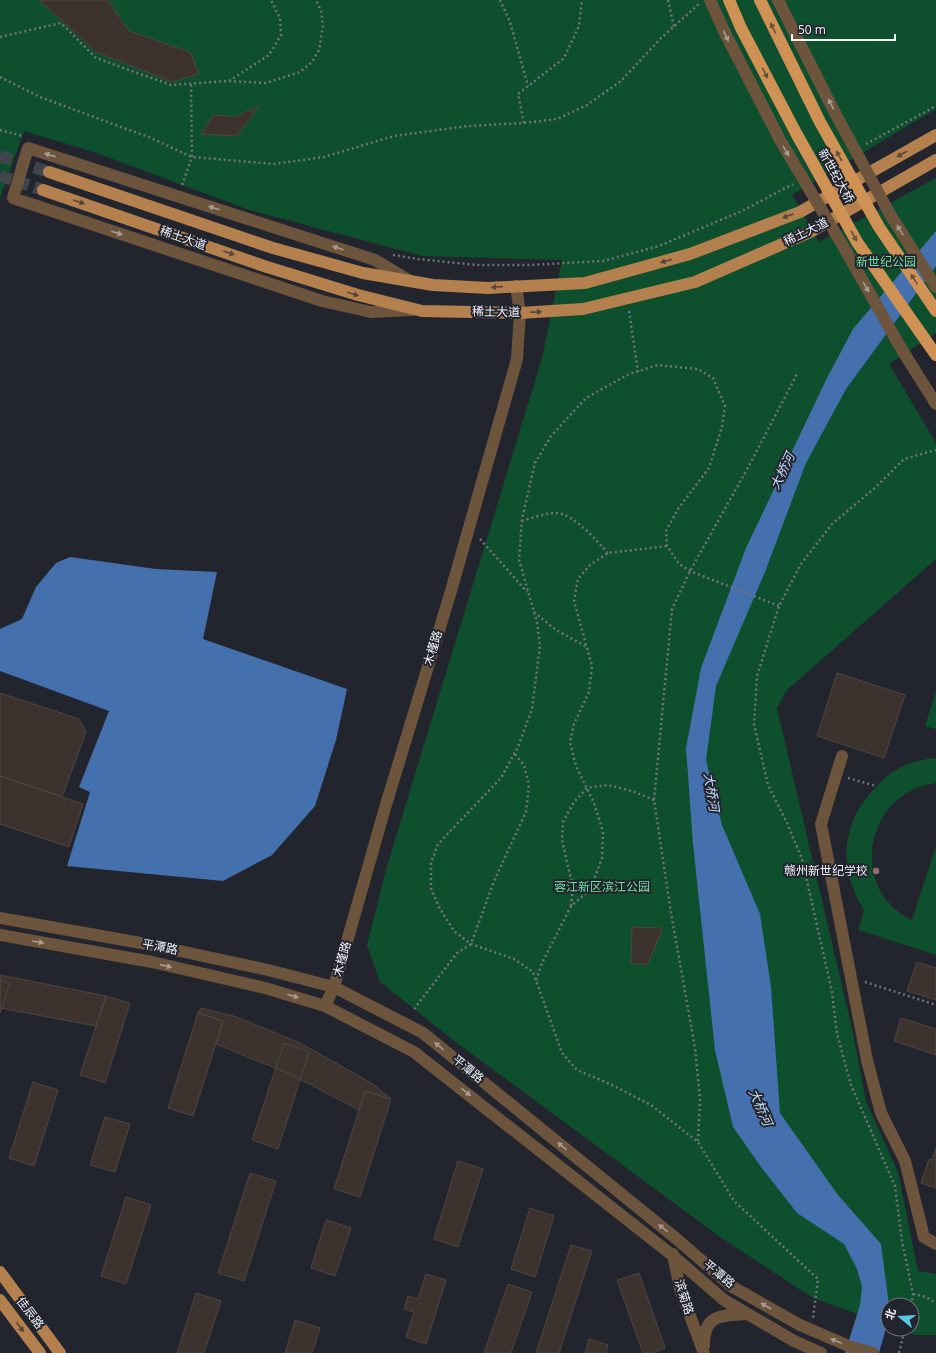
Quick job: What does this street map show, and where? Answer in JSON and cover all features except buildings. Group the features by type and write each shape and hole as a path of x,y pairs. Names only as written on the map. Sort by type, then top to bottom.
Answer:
{"highway":[{"name":"新世纪大桥","path":"729,0 741,28 796,133 857,242 936,355"},
{"name":"新世纪大桥","path":"760,0 820,122 879,227 936,311"}],"main road":[{"name":"稀土大道","path":"49,172 273,248 363,273 433,285 488,288 585,283 690,254 800,212 936,135"},
{"name":"稀土大道","path":"42,190 358,296 418,310 520,313 583,310 695,282 810,232 936,160"},
{"name":"佳辰路","path":"0,1272 60,1353"},
{"name":"佳辰路","path":"0,1300 40,1353"}],"street":[{"path":"778,0 887,209 936,287"},
{"path":"706,1 725,33 780,140 843,246 902,350 936,404"},
{"path":"411,281 375,260 28,148 13,198 322,301 371,312 418,310"},
{"name":"木槿路","path":"326,1006 334,987 384,808 451,591 517,359 520,313 516,286"},
{"path":"842,756 821,824 867,1060 881,1113 905,1161 924,1237 936,1244"},
{"name":"平潭路","path":"0,918 152,945 268,970 334,987 423,1033 678,1240 731,1286 800,1326 851,1347 873,1353"},
{"name":"平潭路","path":"0,935 152,962 265,988 326,1006 414,1052 672,1256 724,1300 794,1341 821,1353"},
{"path":"672,1256 678,1240"},
{"name":"滨菊路","path":"672,1256 680,1288 704,1353"},
{"path":"704,1353 704,1334 710,1321 723,1315 748,1314"}],"path":[{"path":"228,81 269,55 281,35 280,18 271,0"},
{"path":"0,37 61,23 96,58 171,85 228,81 266,83 300,72 312,62 319,50 324,26 321,11 316,0"},
{"path":"500,0 510,22 528,86"},
{"path":"524,123 518,94 564,58 579,26 582,0"},
{"path":"668,0 674,27"},
{"path":"0,76 40,97 151,138 192,157 274,164 324,157 394,136 468,126 524,123 557,119 587,106 621,81 661,38 706,1"},
{"path":"180,189 192,157 191,83"},
{"path":"861,147 936,106"},
{"path":"0,130 26,137"},
{"path":"387,254 478,266 530,266 603,261 659,246 742,211 798,181"},
{"path":"628,298 638,372"},
{"path":"779,606 690,571 679,564 667,546 666,531 678,509 709,468 722,427 725,406 714,378 698,370 658,365 629,374 586,398 551,436 535,463 522,521 519,560 537,622 540,646 532,709 514,753 501,778 438,844 432,863 431,888 439,907 454,931 471,944 514,959 533,972 562,1053 577,1070 610,1084 651,1105 698,1142 734,1201 818,1279 812,1323"},
{"path":"698,1142 700,1099 695,1048 670,913 654,800 672,609 690,571 750,464 797,374"},
{"path":"522,521 557,513 575,521 608,552"},
{"path":"480,539 528,593"},
{"path":"571,906 590,890 602,858 603,832 594,802 576,766 570,742 574,724 589,692 592,666 574,601 578,579 590,565 608,552 667,546"},
{"path":"534,611 556,630 587,647"},
{"path":"414,1009 457,953 471,944 494,881 526,812 529,785 524,765 514,753"},
{"path":"836,774 876,786"},
{"path":"536,980 543,961 571,906 573,888 562,840 563,822 574,802 587,788 608,785 632,791 654,800"},
{"path":"851,978 936,1005"},
{"path":"912,1297 913,1294 926,1297 936,1303"},
{"path":"899,1353 903,1337"}],"green space":[{"name":"蓉江新区滨江公园","path":"0,0 936,0 936,109 792,195 819,242 936,178 936,333 889,364 936,443 936,559 787,690 777,708 853,1033 866,1102 898,1172 918,1271 936,1274 936,1335 920,1335 920,1297 880,1297 880,1322 813,1298 720,1237 457,1043 380,982 367,945 387,866 542,358 562,260 422,256 249,210 94,152 24,131 0,198"},
{"path":"936,691 936,729 925,726"},
{"path":"936,758 936,783 912,790 893,804 880,822 873,843 872,865 878,887 891,906 912,920 936,846 936,955 858,930 864,910 850,880 847,864 847,849 849,834 854,819 861,805 879,783 901,767 917,761"}],"water":[{"name":"大桥河","path":"936,231 936,266 846,389 806,463 765,572 716,686 706,760 722,825 760,914 771,987 780,1113 838,1195 881,1244 888,1297 880,1297 880,1337 884,1337 879,1353 845,1353 860,1305 862,1287 857,1269 844,1244 797,1213 761,1167 733,1127 715,1050 693,844 686,748 701,668 746,548 826,380 853,329"},
{"path":"70,557 156,569 217,572 203,639 347,689 336,740 315,806 272,855 223,881 67,866 90,792 79,787 109,711 0,671 0,629 22,619 36,587 56,563"}],"tunnel":[{"path":"0,156 49,172"},
{"path":"0,176 43,190"}],"place":[{"name":"赣州新世纪学校","path":"876,871"}],"park label":[{"name":"新世纪公园","path":"886,262"}]}
